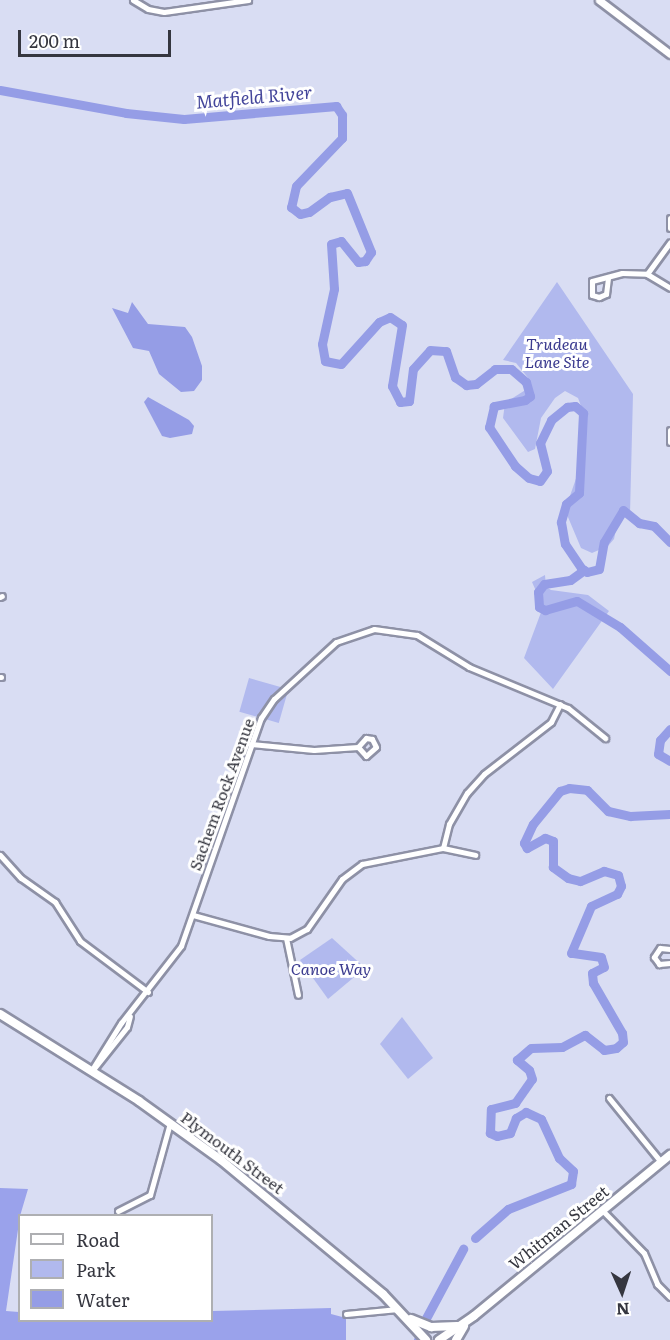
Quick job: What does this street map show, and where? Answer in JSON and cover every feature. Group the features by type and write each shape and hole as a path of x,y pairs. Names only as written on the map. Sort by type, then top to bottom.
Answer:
{"main road":[{"name":"Plymouth Street","path":"0,1014 170,1123 269,1198 408,1317 422,1326 426,1340"},
{"name":"Whitman Street","path":"447,1340 670,1155"},
{"name":"Whitman Street","path":"439,1340 465,1323"},
{"path":"422,1326 447,1328 465,1323"},
{"path":"456,1340 465,1323"}],"street":[{"path":"133,0 160,12 211,3 248,0"},
{"path":"599,0 670,54"},
{"path":"670,218 670,228"},
{"path":"647,274 670,242"},
{"path":"608,278 622,273 647,274 670,288"},
{"path":"670,430 670,442"},
{"name":"Sachem Rock Avenue","path":"91,1073 95,1059 178,953 251,744 270,705 324,652 350,634 374,629 423,637 469,667 560,704 605,738"},
{"path":"443,848 449,824 472,786 551,722 560,704"},
{"path":"251,744 314,750 358,747"},
{"path":"192,915 286,938 307,929 338,885 356,867 382,858 443,848 475,855"},
{"path":"0,855 21,878 55,902 80,941 148,992"},
{"path":"286,938 298,994"},
{"path":"670,949 660,948 654,957 659,964 670,963"},
{"path":"609,1098 661,1162"},
{"path":"118,1211 150,1195 170,1123"},
{"path":"602,1210 644,1253 657,1284 670,1297"},
{"path":"346,1314 399,1309"}],"green space":[{"name":"Trudeau Lane Site","path":"557,282 633,394 630,514 619,516 614,539 608,546 592,553 581,548 565,510 585,453 584,414 578,398 565,391 555,398 541,418 535,449 528,452 503,418 505,403 527,389 529,379 516,363 503,360"},
{"path":"545,575 546,587 551,590 588,595 609,611 553,689 524,658 543,607 532,582"},
{"path":"249,678 288,689 279,723 239,712"},
{"name":"Canoe Way","path":"332,938 365,968 328,999 300,960"},
{"path":"402,1017 433,1058 408,1079 380,1044"}],"shaded area":[{"path":"0,1188 28,1189 21,1214 18,1214 18,1230 6,1311 18,1312 18,1322 213,1322 213,1311 331,1308 331,1314 346,1318 346,1340 0,1340"}],"water":[{"path":"132,302 148,324 185,327 192,337 202,366 202,380 194,391 181,392 159,374 149,351 133,348 112,308 128,313"},
{"path":"148,397 189,420 194,426 192,434 170,438 162,436 144,402"}],"waterway":[{"name":"Matfield River","path":"0,90 126,113 184,119 336,106 342,115 342,138 296,186 291,207 300,214 309,212 330,197 347,193 371,252 365,261 358,262 341,241 331,244 334,289 322,344 325,361 341,364 379,322 390,317 402,325 392,386 400,402 409,401 413,369 430,350 446,351 455,377 466,385 476,384 495,369 511,369 526,382 530,396 525,400 494,406 489,427 515,466 529,478 540,481 547,471 540,443 551,420 567,407 575,406 583,413 579,493 566,504 561,522 565,544 581,568 587,572 599,569 604,542 623,510 639,523 654,526 670,542"},
{"path":"584,570 570,580 544,584 538,592 539,607 545,610 577,601 620,627 670,671"},
{"path":"670,729 660,740 658,754 670,761"},
{"path":"475,1238 508,1209 571,1184 573,1171 559,1158 541,1119 526,1112 516,1118 510,1133 497,1136 490,1133 491,1109 515,1103 532,1079 529,1070 517,1060 531,1048 562,1047 585,1035 604,1050 616,1048 623,1042 622,1033 593,983 592,973 604,967 601,957 571,953 591,906 617,894 621,886 618,875 604,871 580,881 568,878 553,867 553,841 545,838 527,848 524,843 533,824 560,791 569,788 587,790 608,811 630,816 670,814"},
{"path":"418,1340 425,1320 463,1249"}]}
